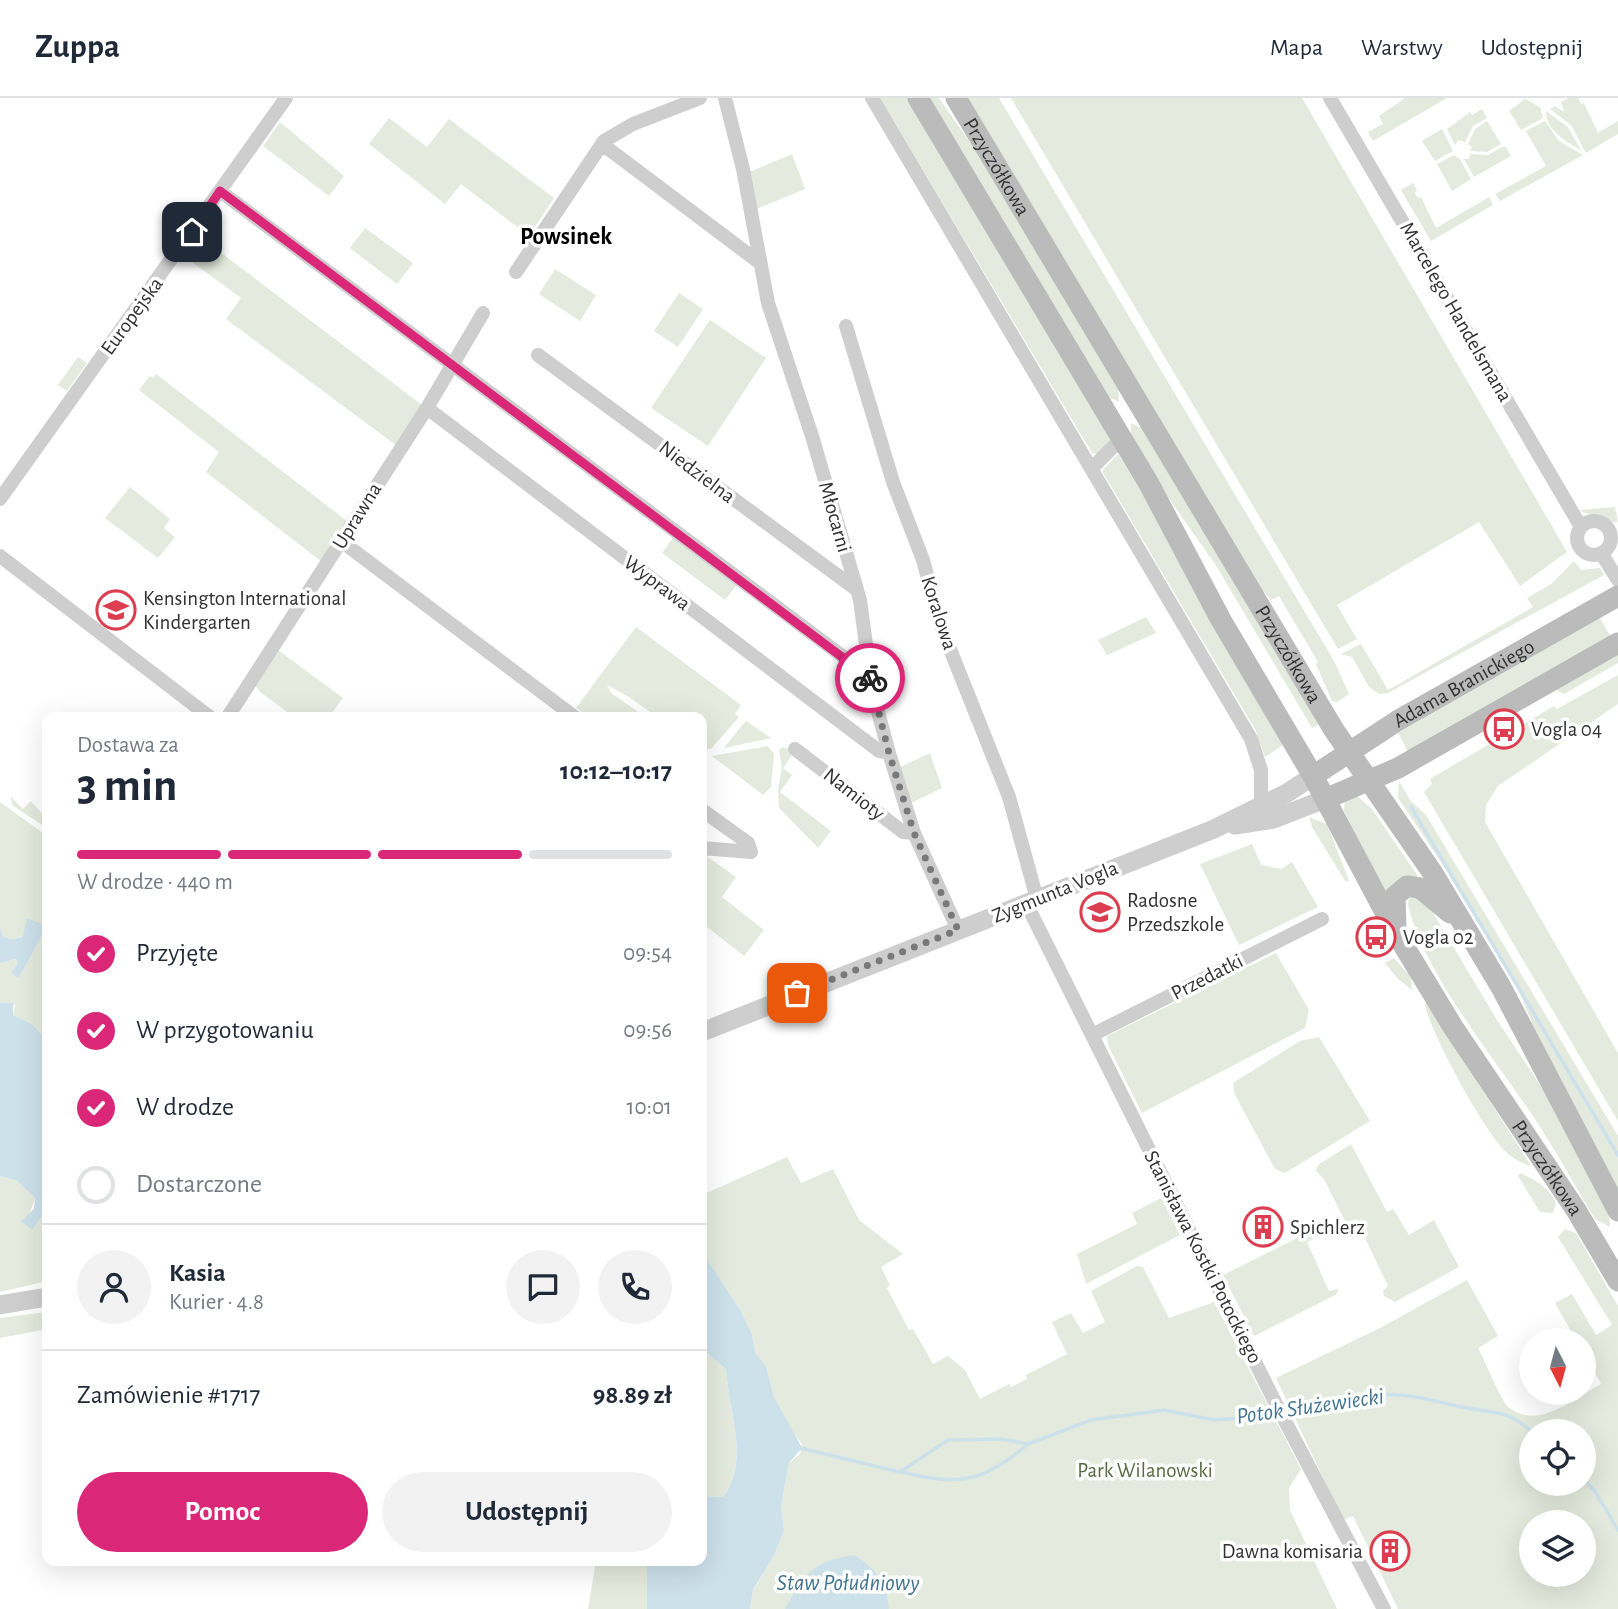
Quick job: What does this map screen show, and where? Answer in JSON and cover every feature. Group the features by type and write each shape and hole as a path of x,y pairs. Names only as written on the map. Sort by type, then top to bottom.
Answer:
{"main road":[{"name":"Przyczółkowa","path":"918,98 1121,439 1221,620 1313,776 1396,933 1453,1027 1576,1210 1618,1281"},
{"name":"Przyczółkowa","path":"957,102 1348,751 1432,872 1501,987 1618,1210"},
{"name":"Adama Branickiego","path":"1313,776 1348,751 1618,596"},
{"name":"Adama Branickiego","path":"1325,799 1369,782 1618,643"},
{"path":"1396,933 1395,896 1407,886 1420,888 1464,926"}],"street":[{"name":"Europejska","path":"0,499 286,98"},
{"path":"516,272 602,144 616,132 700,98"},
{"name":"Młocarni","path":"724,98 743,169 768,303 813,436 856,589 866,631 869,676 889,753 914,833 958,930"},
{"path":"872,98 1251,738 1260,762 1263,788 1261,806"},
{"name":"Marcelego Handelsmana","path":"1330,98 1581,527"},
{"path":"602,144 760,263"},
{"path":"220,191 869,676"},
{"name":"Uprawna","path":"231,712 428,408 483,313"},
{"name":"Koralowa","path":"846,326 893,482 923,560 940,625 1009,797 1031,901"},
{"name":"Niedzielna","path":"538,355 856,589"},
{"name":"Wyprawa","path":"428,408 879,751 889,753"},
{"path":"1092,468 1121,439"},
{"path":"1595,521 1606,527 1610,541 1601,553 1590,554 1580,548 1577,536 1581,527 1595,521"},
{"path":"341,541 568,712"},
{"path":"1601,553 1618,580"},
{"path":"0,556 203,712"},
{"name":"Namioty","path":"795,750 903,832 914,833"},
{"name":"Zygmunta Vogla","path":"707,1030 1214,829 1313,776"},
{"name":"Zygmunta Vogla","path":"1214,829 1274,820 1325,799"},
{"path":"707,814 748,843 751,852 707,848"},
{"name":"Stanisława Kostki Potockiego","path":"1031,901 1092,1035 1287,1426 1384,1609"},
{"name":"Przedatki","path":"1092,1035 1322,919"},
{"path":"0,1305 42,1298"}],"green space":[{"path":"880,98 909,98 1111,439 1098,454 1092,453"},
{"path":"928,98 939,98 990,171 1118,385 1119,402 1104,395"},
{"path":"966,98 999,98 1334,661 1349,694 1337,702 1332,701 1316,664 1318,662 1279,596 1271,600 1256,583"},
{"path":"1011,98 1302,98 1567,552 1520,586 1479,522 1337,605 1357,639 1338,649"},
{"path":"1405,98 1447,98 1373,141 1368,132 1383,124 1379,116"},
{"path":"1568,98 1578,98 1581,104 1584,103 1598,133 1618,121 1618,134 1586,153 1571,125 1550,109 1555,106 1564,112 1561,102"},
{"path":"1525,99 1540,107 1543,118 1521,130 1515,121 1518,119 1515,120 1509,111"},
{"path":"1482,109 1487,118 1473,126 1465,142 1458,140 1455,145 1447,129 1470,112 1472,115"},
{"path":"1546,111 1568,127 1581,150 1553,129"},
{"path":"389,118 427,147 449,119 554,198 529,236 461,184 445,204 369,144"},
{"path":"1487,121 1501,144 1487,152 1470,151 1472,147 1468,144 1475,129"},
{"path":"1545,121 1559,141 1583,155 1500,201 1495,194 1546,166 1526,131"},
{"path":"280,122 344,176 329,196 263,146"},
{"path":"1442,129 1453,151 1435,161 1422,141"},
{"path":"1506,147 1511,156 1474,177 1464,159 1469,159 1470,154 1488,155"},
{"path":"792,154 805,189 754,210 747,173"},
{"path":"1454,155 1460,159 1471,179 1452,191 1437,164"},
{"path":"1413,183 1417,190 1415,193 1418,198 1421,197 1436,228 1489,197 1493,205 1431,241 1401,190"},
{"path":"365,228 413,263 397,284 350,248"},
{"path":"199,236 422,405 397,446 226,319 241,298 185,257"},
{"path":"555,269 596,295 580,321 539,294"},
{"path":"679,293 703,309 678,347 654,331"},
{"path":"710,320 766,358 708,446 651,408"},
{"path":"78,357 87,363 67,391 58,385"},
{"path":"156,374 347,521 322,562 206,472 219,452 139,390 150,376 153,378"},
{"path":"1131,423 1145,430 1322,723 1312,728 1217,567 1149,470 1131,438"},
{"path":"1118,454 1170,538 1212,625 1283,745 1265,757 1255,729 1102,471"},
{"path":"130,487 170,519 164,528 175,537 158,558 105,518"},
{"path":"1615,507 1618,522 1609,522 1578,510"},
{"path":"675,535 739,582 725,600 662,553"},
{"path":"1574,561 1581,570 1600,568 1604,575 1388,693 1379,694 1369,687 1352,657 1341,654 1361,644 1388,690 1533,607 1527,598 1551,584"},
{"path":"1146,617 1156,633 1107,655 1098,640"},
{"path":"1600,618 1612,639 1409,754 1398,733"},
{"path":"636,627 741,705 735,714 739,717 711,749 707,749 707,712 650,712 607,685 611,693 636,712 582,712 576,708"},
{"path":"278,650 343,698 333,712 287,712 260,692 255,685"},
{"path":"1618,651 1618,663 1564,694 1554,689"},
{"path":"1618,675 1618,704 1498,786 1486,805 1485,822 1618,1053 1618,1121 1424,792 1432,784 1430,779 1554,706 1557,709"},
{"path":"746,721 771,738 724,748 743,724"},
{"path":"768,746 774,754 771,787 763,795 712,756"},
{"path":"783,747 794,752 783,768 792,775 780,792 831,831 818,848 779,808 778,789 782,768 779,750"},
{"path":"930,753 942,788 909,804 898,768"},
{"path":"1399,781 1410,800 1426,815 1618,1136 1618,1191 1540,1043 1518,988 1441,862 1398,798"},
{"path":"1356,795 1372,809 1418,876 1387,896 1344,811 1345,800"},
{"path":"10,796 23,809 31,801 42,813 42,825 13,806"},
{"path":"0,802 42,832 42,928 12,940 3,936 0,927"},
{"path":"1309,817 1327,824 1349,881 1345,881 1312,827"},
{"path":"1252,844 1261,865 1281,869 1292,862 1318,907 1239,945 1200,864"},
{"path":"707,857 736,877 722,897 764,930 744,956 707,927"},
{"path":"1414,895 1432,911 1497,1020 1560,1115 1609,1211 1610,1227 1595,1219 1535,1119 1444,986 1416,930 1408,904 1409,898"},
{"path":"42,935 42,1035 32,1024 13,1015 15,1005 0,1003 0,963 16,959 19,964 13,969 20,976"},
{"path":"1276,953 1309,1010 1305,1028 1142,1113 1108,1045 1107,1036"},
{"path":"1394,958 1411,977 1412,990 1397,978 1385,963"},
{"path":"1427,1003 1529,1166 1506,1152 1485,1124 1437,1037 1429,1019 1425,1005"},
{"path":"1319,1037 1370,1121 1285,1173 1275,1169 1235,1095 1233,1083 1300,1041"},
{"path":"1351,1144 1387,1212 1393,1209 1409,1235 1434,1220 1459,1267 1395,1302 1384,1296 1383,1291 1388,1286 1356,1219 1346,1223 1324,1179 1316,1171 1318,1165"},
{"name":"Park Wilanowski","path":"787,1157 801,1183 833,1169 859,1220 903,1254 881,1267 890,1285 887,1288 909,1330 913,1329 933,1364 948,1356 965,1370 980,1399 1009,1384 1011,1387 1027,1379 1026,1375 1067,1354 1052,1322 1071,1313 1083,1333 1105,1322 1091,1291 1137,1266 1143,1267 1169,1318 1214,1302 1301,1469 1289,1488 1290,1510 1337,1609 750,1609 753,1591 775,1554 784,1530 781,1506 789,1463 800,1454 802,1444 788,1426 774,1397 766,1366 755,1352 752,1334 742,1313 707,1259 707,1193"},
{"path":"1520,1173 1545,1188 1556,1203 1553,1213 1540,1212 1518,1176"},
{"path":"0,1176 17,1181 35,1198 29,1215 32,1229 42,1216 42,1282 0,1292"},
{"path":"1161,1198 1180,1235 1086,1284 1077,1254 1137,1224 1132,1213"},
{"path":"1565,1229 1576,1233 1618,1306 1618,1609 1398,1609 1353,1516 1343,1520 1276,1378 1380,1328 1467,1280 1498,1336 1478,1348 1497,1389 1508,1407 1519,1414 1531,1416 1565,1405 1596,1405 1596,1387 1601,1384 1596,1375 1596,1335 1612,1325 1558,1237"},
{"path":"1305,1234 1314,1238 1307,1242 1329,1291 1338,1289 1337,1294 1254,1336 1223,1275"},
{"path":"1572,1294 1592,1328 1569,1328 1555,1303"},
{"path":"42,1313 42,1330 0,1338 0,1318"},
{"path":"707,1353 726,1369 736,1434 736,1467 723,1497 707,1496"},
{"path":"595,1566 647,1566 647,1609 588,1609"}],"water":[{"path":"27,918 42,924 42,935 20,976 16,977 11,972 18,964 16,959 0,963 0,927 3,936 12,940 23,936"},
{"path":"0,1003 13,1003 13,1015 32,1024 42,1035 42,1216 32,1230 21,1221 34,1209 35,1198 17,1181 0,1176"},
{"path":"707,1259 742,1313 752,1334 755,1352 766,1366 774,1397 802,1448 789,1463 781,1506 784,1530 775,1554 753,1590 750,1609 647,1609 647,1566 707,1566 707,1496 723,1497 736,1467 736,1435 726,1369 707,1353"},
{"name":"Staw Południowy","path":"854,1555 879,1577 886,1591 889,1609 785,1609 811,1571 828,1561"}],"waterway":[{"path":"1411,807 1618,1155"},
{"name":"Potok Służewiecki","path":"1285,1414 1355,1397 1398,1395 1502,1414 1519,1422"},
{"name":"Potok Służewiecki","path":"800,1448 900,1472 948,1440 1001,1439 1028,1444 1091,1420 1164,1410 1214,1420 1277,1416"},
{"path":"902,1472 939,1479 969,1478 997,1467 1028,1444"},
{"name":"Potok Służewiecki","path":"1596,1493 1618,1530"}],"way so far":[{"path":"797,993 958,930 914,833 879,719 870,678"}],"place":[{"name":"Kensington International Kindergarten","path":"116,610"},
{"name":"Vogla 04","path":"1504,729"},
{"name":"Radosne Przedszkole","path":"1100,912"},
{"name":"Vogla 02","path":"1376,937"},
{"name":"Spichlerz","path":"1263,1227"},
{"name":"Dawna komisaria","path":"1390,1551"}],"district":[{"name":"Powsinek","path":"566,237"}],"route":[{"path":"192,232 220,191 336,275 870,678"}]}
